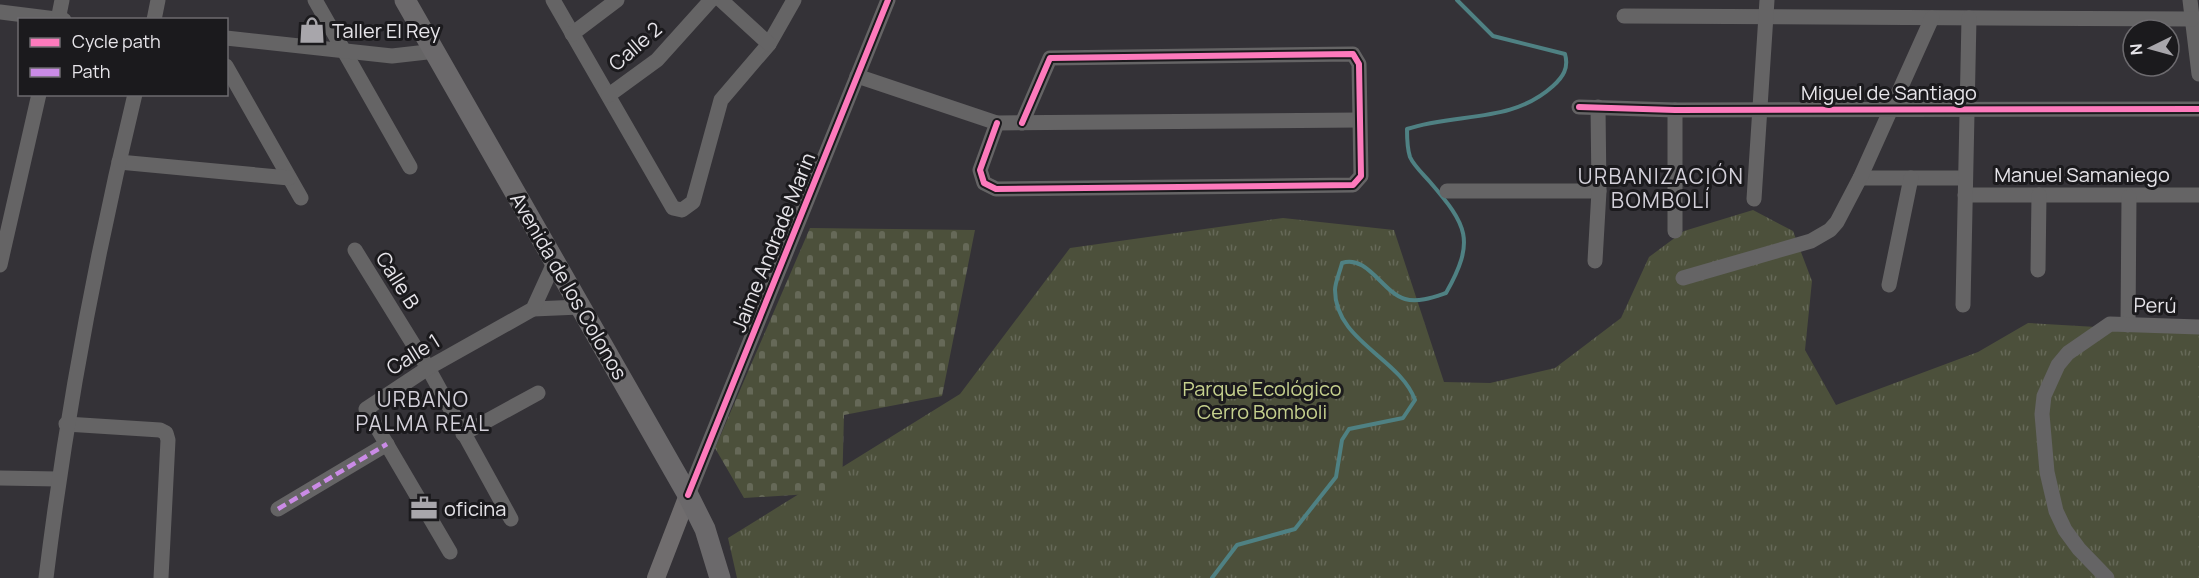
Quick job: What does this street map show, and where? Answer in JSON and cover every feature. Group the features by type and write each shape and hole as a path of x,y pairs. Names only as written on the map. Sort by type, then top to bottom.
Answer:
{"highway":[{"name":"Avenida de los Colonos","path":"405,0 688,495 705,529 720,578"}],"main road":[{"path":"656,578 688,495"}],"street":[{"path":"58,18 62,0"},
{"path":"154,18 158,0"},
{"path":"315,0 410,167"},
{"path":"553,0 673,208 682,210 693,202 721,100 769,44 794,0"},
{"path":"572,33 618,0"},
{"name":"Calle 2","path":"609,95 657,60 711,0"},
{"path":"721,0 769,44"},
{"name":"Jaime Andrade Marin","path":"688,495 888,0"},
{"path":"1754,199 1767,0"},
{"path":"2190,0 2199,74"},
{"path":"0,12 50,18"},
{"path":"1624,16 2192,19"},
{"path":"1683,278 1820,237 1837,222 1860,178 1932,18"},
{"path":"1963,305 1969,18"},
{"path":"228,38 392,56 436,51"},
{"path":"997,123 980,170 984,183 996,189 1353,185 1361,176 1359,64 1353,54 1050,58 1022,123"},
{"path":"228,70 301,198"},
{"path":"857,76 997,123 1359,120"},
{"path":"0,265 39,96"},
{"path":"45,578 66,424 135,96"},
{"name":"Miguel de Santiago","path":"1579,107 1675,110 2199,109"},
{"path":"1595,261 1599,191 1598,107"},
{"path":"1675,110 1675,231"},
{"path":"119,162 289,178"},
{"path":"1860,178 1965,178"},
{"path":"1889,285 1911,178"},
{"path":"1448,191 1599,191"},
{"name":"Manuel Samaniego","path":"1965,195 2129,197 2199,195"},
{"path":"2038,270 2039,195"},
{"path":"2128,325 2129,197"},
{"name":"Calle B","path":"355,250 428,368 511,519"},
{"path":"533,309 554,263"},
{"name":"Calle 1","path":"450,552 366,409 428,368 533,309 580,307"},
{"name":"Perú","path":"2107,578 2079,549 2065,530 2056,511 2047,472 2042,414 2044,396 2058,365 2067,353 2110,324 2199,327"},
{"path":"463,434 538,393"},
{"path":"66,424 160,430 166,433 168,440 161,578"},
{"path":"278,509 387,444"},
{"path":"0,478 58,479"}],"green space":[{"name":"Parque Ecológico Cerro Bomboli","path":"1753,210 1793,231 1812,281 1805,350 1836,405 1978,352 2028,323 2199,333 2199,578 737,578 728,538 960,394 1070,248 1283,218 1394,230 1444,382 1490,383 1555,368 1621,318 1649,257 1684,231"},
{"path":"810,228 975,230 942,396 844,415 842,492 744,498 715,448"}],"waterway":[{"path":"1212,578 1237,545 1295,529 1336,477 1342,440 1349,429 1403,418 1415,400 1407,385 1396,372 1345,323 1338,308 1335,290 1342,263 1359,264 1389,290 1410,300 1426,299 1446,293 1455,275 1464,246 1463,234 1452,210 1410,157 1407,129 1445,120 1502,112 1520,106 1537,98 1553,86 1564,72 1565,54 1493,36 1457,0"}],"marked path":[{"path":"278,509 387,444"}],"cycle path":[{"path":"688,495 888,0"},
{"path":"997,123 980,170 984,183 996,189 1353,185 1361,176 1359,64 1353,54 1050,58 1022,123"},
{"path":"1579,107 1675,110 2199,109"}],"place":[{"name":"Taller El Rey","path":"312,30"},
{"name":"oficina","path":"424,508"}],"district":[{"name":"URBANIZACIÓN BOMBOLÍ","path":"1661,188"},
{"name":"URBANO PALMA REAL","path":"423,411"}]}
